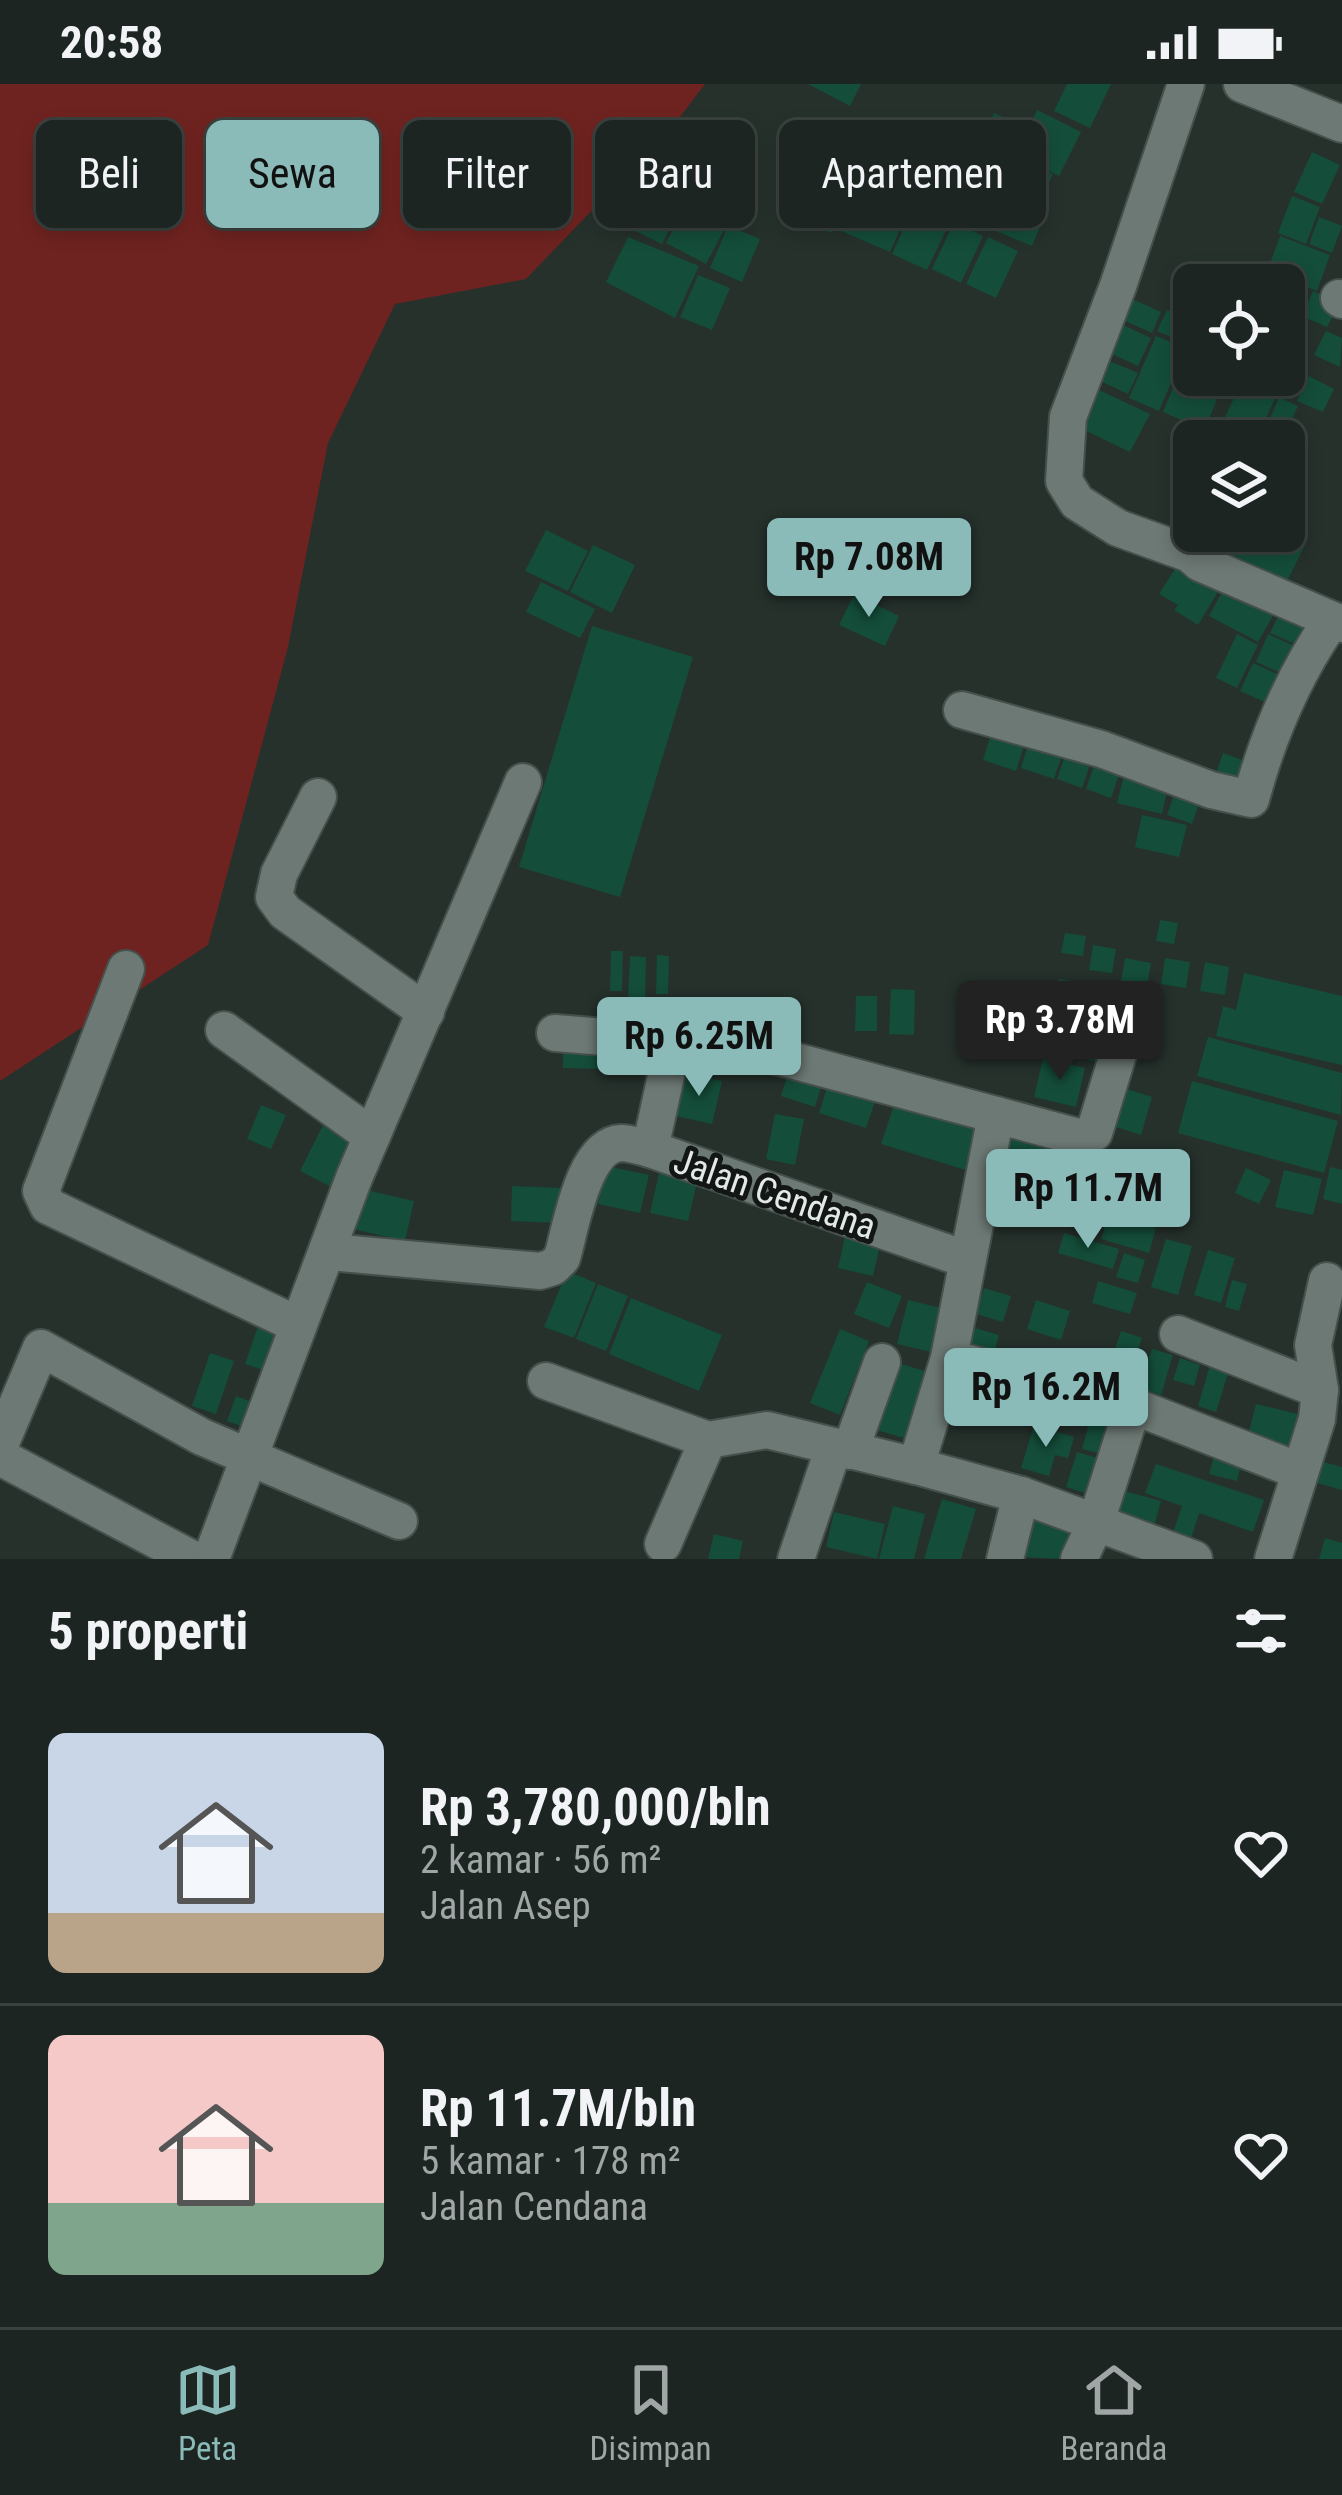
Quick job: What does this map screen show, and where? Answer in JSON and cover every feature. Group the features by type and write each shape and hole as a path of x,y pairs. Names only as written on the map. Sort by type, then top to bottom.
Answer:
{"street":[{"path":"962,710 1101,749 1211,790 1251,799 1262,760 1304,661 1337,623 1200,563 1190,554 1118,528 1076,502 1064,481 1068,417 1186,84"},
{"path":"1241,84 1342,124"},
{"path":"211,1559 372,1136 523,782"},
{"path":"318,797 279,874 274,897 285,912 426,1012"},
{"path":"126,969 41,1191 48,1206 298,1325"},
{"path":"224,1030 372,1136"},
{"path":"555,1034 680,1043 709,1038 1082,1138 1094,1133 1124,1035"},
{"path":"650,1148 671,1053 680,1043"},
{"path":"916,1466 949,1358 996,1115"},
{"name":"Jalan Cendana","path":"329,1252 540,1271 553,1267 562,1258 590,1165 604,1148 621,1143 650,1148 965,1259"},
{"path":"1273,1559 1317,1419 1320,1390 1313,1346 1327,1281"},
{"path":"1178,1334 1320,1390"},
{"path":"0,1445 41,1348 202,1437 399,1521"},
{"path":"949,1358 1133,1406 1299,1471"},
{"path":"796,1559 882,1362"},
{"path":"545,1381 708,1440 767,1430 916,1466 1021,1495 1194,1559"},
{"path":"1079,1559 1095,1525 1133,1406"},
{"path":"663,1544 708,1440"},
{"path":"0,1457 192,1559"},
{"path":"1005,1559 1021,1495"}],"shaded area":[{"path":"0,84 705,84 678,120 595,120 595,207 526,279 395,304 328,443 288,647 208,945 0,1081"}],"building":[{"path":"808,84 861,84 850,106"},
{"path":"1067,84 1111,84 1090,128 1054,111"},
{"path":"1037,110 1081,132 1059,176 1046,170 1046,120 1032,120"},
{"path":"1312,152 1340,165 1322,204 1294,192"},
{"path":"1292,196 1320,207 1306,244 1278,233"},
{"path":"1319,217 1342,226 1332,253 1309,244"},
{"path":"637,228 670,228 662,244"},
{"path":"674,228 725,228 706,264 666,243"},
{"path":"727,228 760,239 742,282 710,268"},
{"path":"842,228 901,228 890,252"},
{"path":"904,228 947,228 927,270 892,254"},
{"path":"951,228 966,228 983,236 961,283 932,269"},
{"path":"989,228 1039,228 1032,246"},
{"path":"1280,236 1330,255 1317,291 1305,286 1305,264 1270,264"},
{"path":"628,237 699,266 675,318 606,282"},
{"path":"988,237 1018,251 996,298 966,284"},
{"path":"698,275 730,288 712,330 680,317"},
{"path":"1313,291 1339,304 1327,327 1305,317"},
{"path":"1130,298 1161,312 1152,333 1121,319"},
{"path":"1167,310 1173,313 1173,338 1157,331"},
{"path":"1121,324 1151,338 1138,366 1108,352"},
{"path":"1326,331 1342,338 1340,367 1314,355"},
{"path":"1156,336 1173,343 1173,378 1159,411 1129,398"},
{"path":"1107,360 1138,373 1128,394 1098,380"},
{"path":"1309,376 1334,389 1323,412 1297,401 1305,396"},
{"path":"1173,388 1173,396 1219,396 1208,420 1181,420 1163,412"},
{"path":"1099,390 1150,414 1130,452 1080,428"},
{"path":"1235,396 1276,396 1265,420 1224,420"},
{"path":"1279,397 1298,406 1292,420 1270,418"},
{"path":"546,530 588,551 568,591 525,571"},
{"path":"593,545 635,565 612,613 570,592"},
{"path":"1203,552 1302,552 1282,591"},
{"path":"1182,558 1225,580 1198,625 1159,594"},
{"path":"1228,581 1278,607 1258,642 1209,616"},
{"path":"541,582 595,609 580,638 526,612"},
{"path":"854,594 899,616 885,646 839,625"},
{"path":"1283,606 1314,620 1302,647 1270,633"},
{"path":"592,626 693,657 620,897 519,867"},
{"path":"1237,634 1258,645 1237,688 1216,678"},
{"path":"1268,634 1299,648 1287,676 1256,662"},
{"path":"1253,663 1284,677 1272,705 1240,691"},
{"path":"993,728 1026,739 1016,771 983,760"},
{"path":"1031,735 1065,746 1054,779 1021,768"},
{"path":"1068,747 1093,756 1082,788 1057,779"},
{"path":"1223,753 1248,762 1237,793 1212,785"},
{"path":"1097,757 1122,766 1111,798 1086,789"},
{"path":"1125,771 1169,782 1162,814 1117,803"},
{"path":"1178,784 1203,792 1192,824 1167,815"},
{"path":"1142,815 1187,825 1179,857 1135,847"},
{"path":"1160,920 1178,923 1174,944 1156,941"},
{"path":"1065,933 1086,936 1083,956 1061,953"},
{"path":"1093,945 1116,949 1112,973 1089,970"},
{"path":"611,951 623,951 622,991 610,991"},
{"path":"657,955 669,956 668,994 656,994"},
{"path":"630,956 646,957 645,1000 628,999"},
{"path":"1125,958 1151,963 1146,992 1120,988"},
{"path":"1165,958 1190,962 1186,988 1161,984"},
{"path":"1205,962 1229,967 1225,995 1200,991"},
{"path":"1244,973 1342,996 1342,1065 1216,1036 1223,1006 1236,1010"},
{"path":"1059,979 1102,986 1097,1020 1053,1013"},
{"path":"891,989 915,990 914,1035 889,1034"},
{"path":"856,996 877,996 877,1031 855,1031"},
{"path":"1069,1030 1117,1041 1111,1065 1063,1054"},
{"path":"1208,1037 1342,1073 1341,1115 1197,1076"},
{"path":"563,1045 601,1046 600,1069 563,1068"},
{"path":"1043,1058 1085,1068 1076,1107 1034,1097"},
{"path":"791,1064 825,1074 815,1107 781,1096"},
{"path":"686,1073 722,1081 712,1124 676,1116"},
{"path":"830,1078 878,1092 866,1128 819,1113"},
{"path":"1192,1081 1338,1121 1324,1173 1178,1133"},
{"path":"1121,1087 1152,1097 1141,1135 1110,1125"},
{"path":"897,1096 984,1124 969,1171 881,1144"},
{"path":"261,1105 286,1115 271,1149 247,1139"},
{"path":"775,1114 804,1119 795,1165 766,1159"},
{"path":"326,1119 365,1139 339,1191 300,1171"},
{"path":"1005,1131 1062,1149 1045,1201 988,1184"},
{"path":"1096,1152 1152,1169 1141,1204 1085,1188"},
{"path":"607,1166 649,1175 640,1213 598,1204"},
{"path":"1330,1167 1342,1170 1342,1204 1323,1199"},
{"path":"1246,1168 1271,1180 1259,1204 1235,1193"},
{"path":"660,1169 698,1178 688,1221 650,1213"},
{"path":"1284,1170 1322,1179 1313,1215 1275,1207"},
{"path":"512,1186 560,1188 559,1223 511,1221"},
{"path":"362,1189 414,1201 405,1241 353,1229"},
{"path":"1075,1191 1103,1199 1093,1231 1066,1223"},
{"path":"1109,1214 1156,1228 1149,1253 1101,1239"},
{"path":"847,1228 882,1236 873,1276 838,1268"},
{"path":"1064,1233 1119,1249 1113,1269 1058,1253"},
{"path":"1166,1239 1192,1246 1178,1295 1151,1287"},
{"path":"1208,1250 1235,1258 1221,1303 1194,1295"},
{"path":"1124,1253 1145,1260 1138,1283 1116,1277"},
{"path":"567,1271 596,1283 574,1338 544,1327"},
{"path":"1232,1280 1247,1284 1239,1311 1225,1307"},
{"path":"1098,1281 1137,1293 1130,1314 1092,1303"},
{"path":"867,1282 902,1296 889,1328 854,1314"},
{"path":"598,1284 628,1296 606,1351 576,1339"},
{"path":"984,1288 1011,1296 1003,1322 976,1314"},
{"path":"631,1298 722,1335 699,1391 609,1354"},
{"path":"908,1300 941,1308 931,1352 897,1344"},
{"path":"1036,1300 1070,1311 1061,1340 1027,1329"},
{"path":"259,1323 286,1333 272,1373 245,1364"},
{"path":"968,1326 999,1335 993,1356 961,1347"},
{"path":"840,1329 869,1341 840,1415 810,1403"},
{"path":"1121,1331 1142,1338 1132,1368 1111,1362"},
{"path":"1152,1349 1173,1355 1161,1395 1139,1388"},
{"path":"210,1353 234,1361 216,1414 192,1406"},
{"path":"1180,1358 1200,1365 1194,1386 1173,1380"},
{"path":"891,1361 925,1371 904,1438 870,1428"},
{"path":"1211,1362 1230,1367 1216,1412 1198,1406"},
{"path":"950,1366 998,1379 988,1419 939,1407"},
{"path":"236,1396 259,1405 250,1429 227,1421"},
{"path":"1256,1404 1298,1414 1288,1457 1245,1447"},
{"path":"1090,1420 1121,1428 1113,1457 1082,1449"},
{"path":"1034,1425 1074,1437 1068,1458 1055,1455 1049,1476 1021,1468"},
{"path":"1077,1452 1111,1462 1088,1494 1066,1487"},
{"path":"1215,1453 1242,1460 1237,1481 1209,1474"},
{"path":"1316,1460 1342,1467 1342,1490 1310,1481"},
{"path":"1156,1464 1264,1500 1253,1532 1199,1513 1189,1545 1171,1538 1182,1506 1145,1493"},
{"path":"1117,1489 1161,1501 1154,1526 1110,1514"},
{"path":"942,1499 976,1509 961,1559 924,1559"},
{"path":"893,1506 925,1514 914,1559 879,1559"},
{"path":"834,1512 885,1524 877,1559 826,1547"},
{"path":"1032,1513 1075,1525 1065,1559 1020,1557"},
{"path":"714,1534 743,1541 739,1559 708,1559"},
{"path":"1325,1538 1342,1543 1342,1559 1319,1559"}]}
